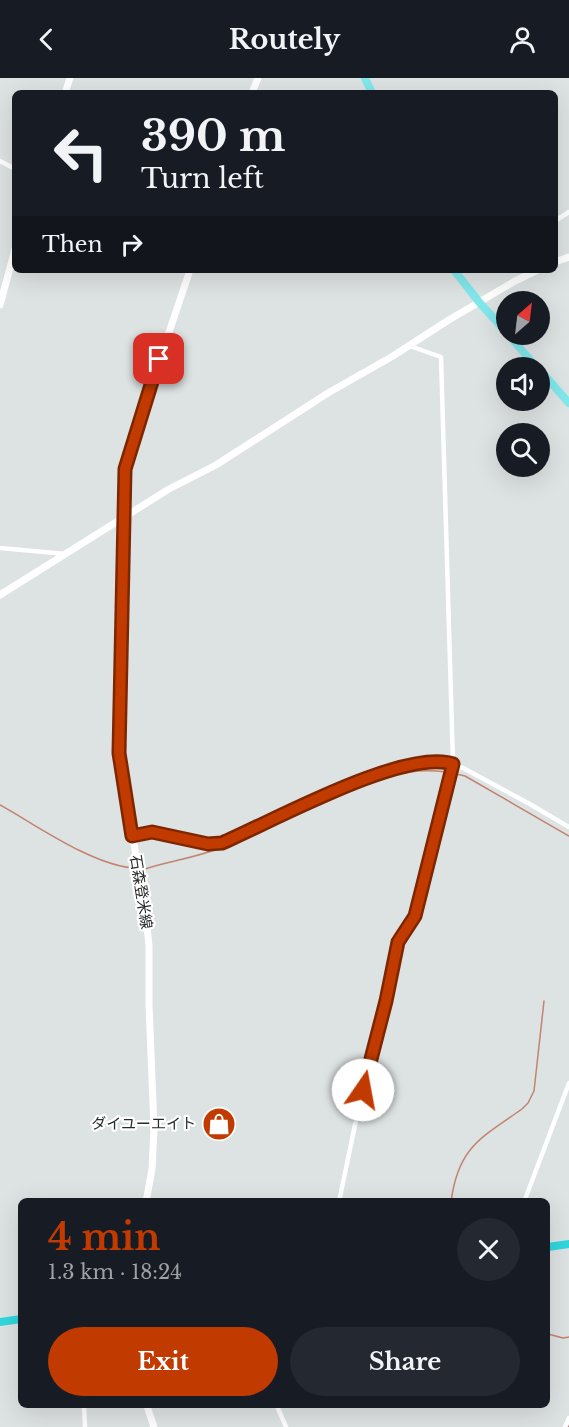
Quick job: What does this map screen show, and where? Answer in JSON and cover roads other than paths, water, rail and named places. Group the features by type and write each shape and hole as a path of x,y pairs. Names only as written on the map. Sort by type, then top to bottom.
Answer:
{"highway":[{"path":"550,1247 569,1244"},
{"path":"0,1322 18,1319"}],"main road":[{"path":"0,305 12,260"},
{"name":"石森登米線","path":"147,1198 152,1169 154,1135 149,946 119,753 125,469 189,273"},
{"path":"456,273 496,321"},
{"path":"0,595 169,489 216,465 328,393 410,346 479,302 532,273"},
{"path":"518,345 528,357"},
{"path":"550,381 569,403"},
{"path":"148,1408 154,1427"}],"street":[{"path":"340,1198 367,1067 386,1001 398,942 415,916 452,766 441,357 410,346"},
{"path":"0,548 66,554"},
{"path":"132,836 152,832 208,844 222,843 367,778 425,763 440,762 528,803 569,827"},
{"path":"526,1198 569,1083"},
{"path":"84,1408 85,1427"},
{"path":"278,1408 286,1427"},
{"path":"565,1427 569,1418"}],"waterway":[{"path":"145,869 211,851 371,782 417,771 438,771 465,776 569,836"},
{"path":"0,805 81,851 116,865 132,868"},
{"path":"452,1198 459,1168 466,1156 483,1137 522,1109 534,1091 544,1001"},
{"path":"550,1335 569,1337"}],"place":[{"name":"ダイユーエイト","path":"219,1124"}]}
